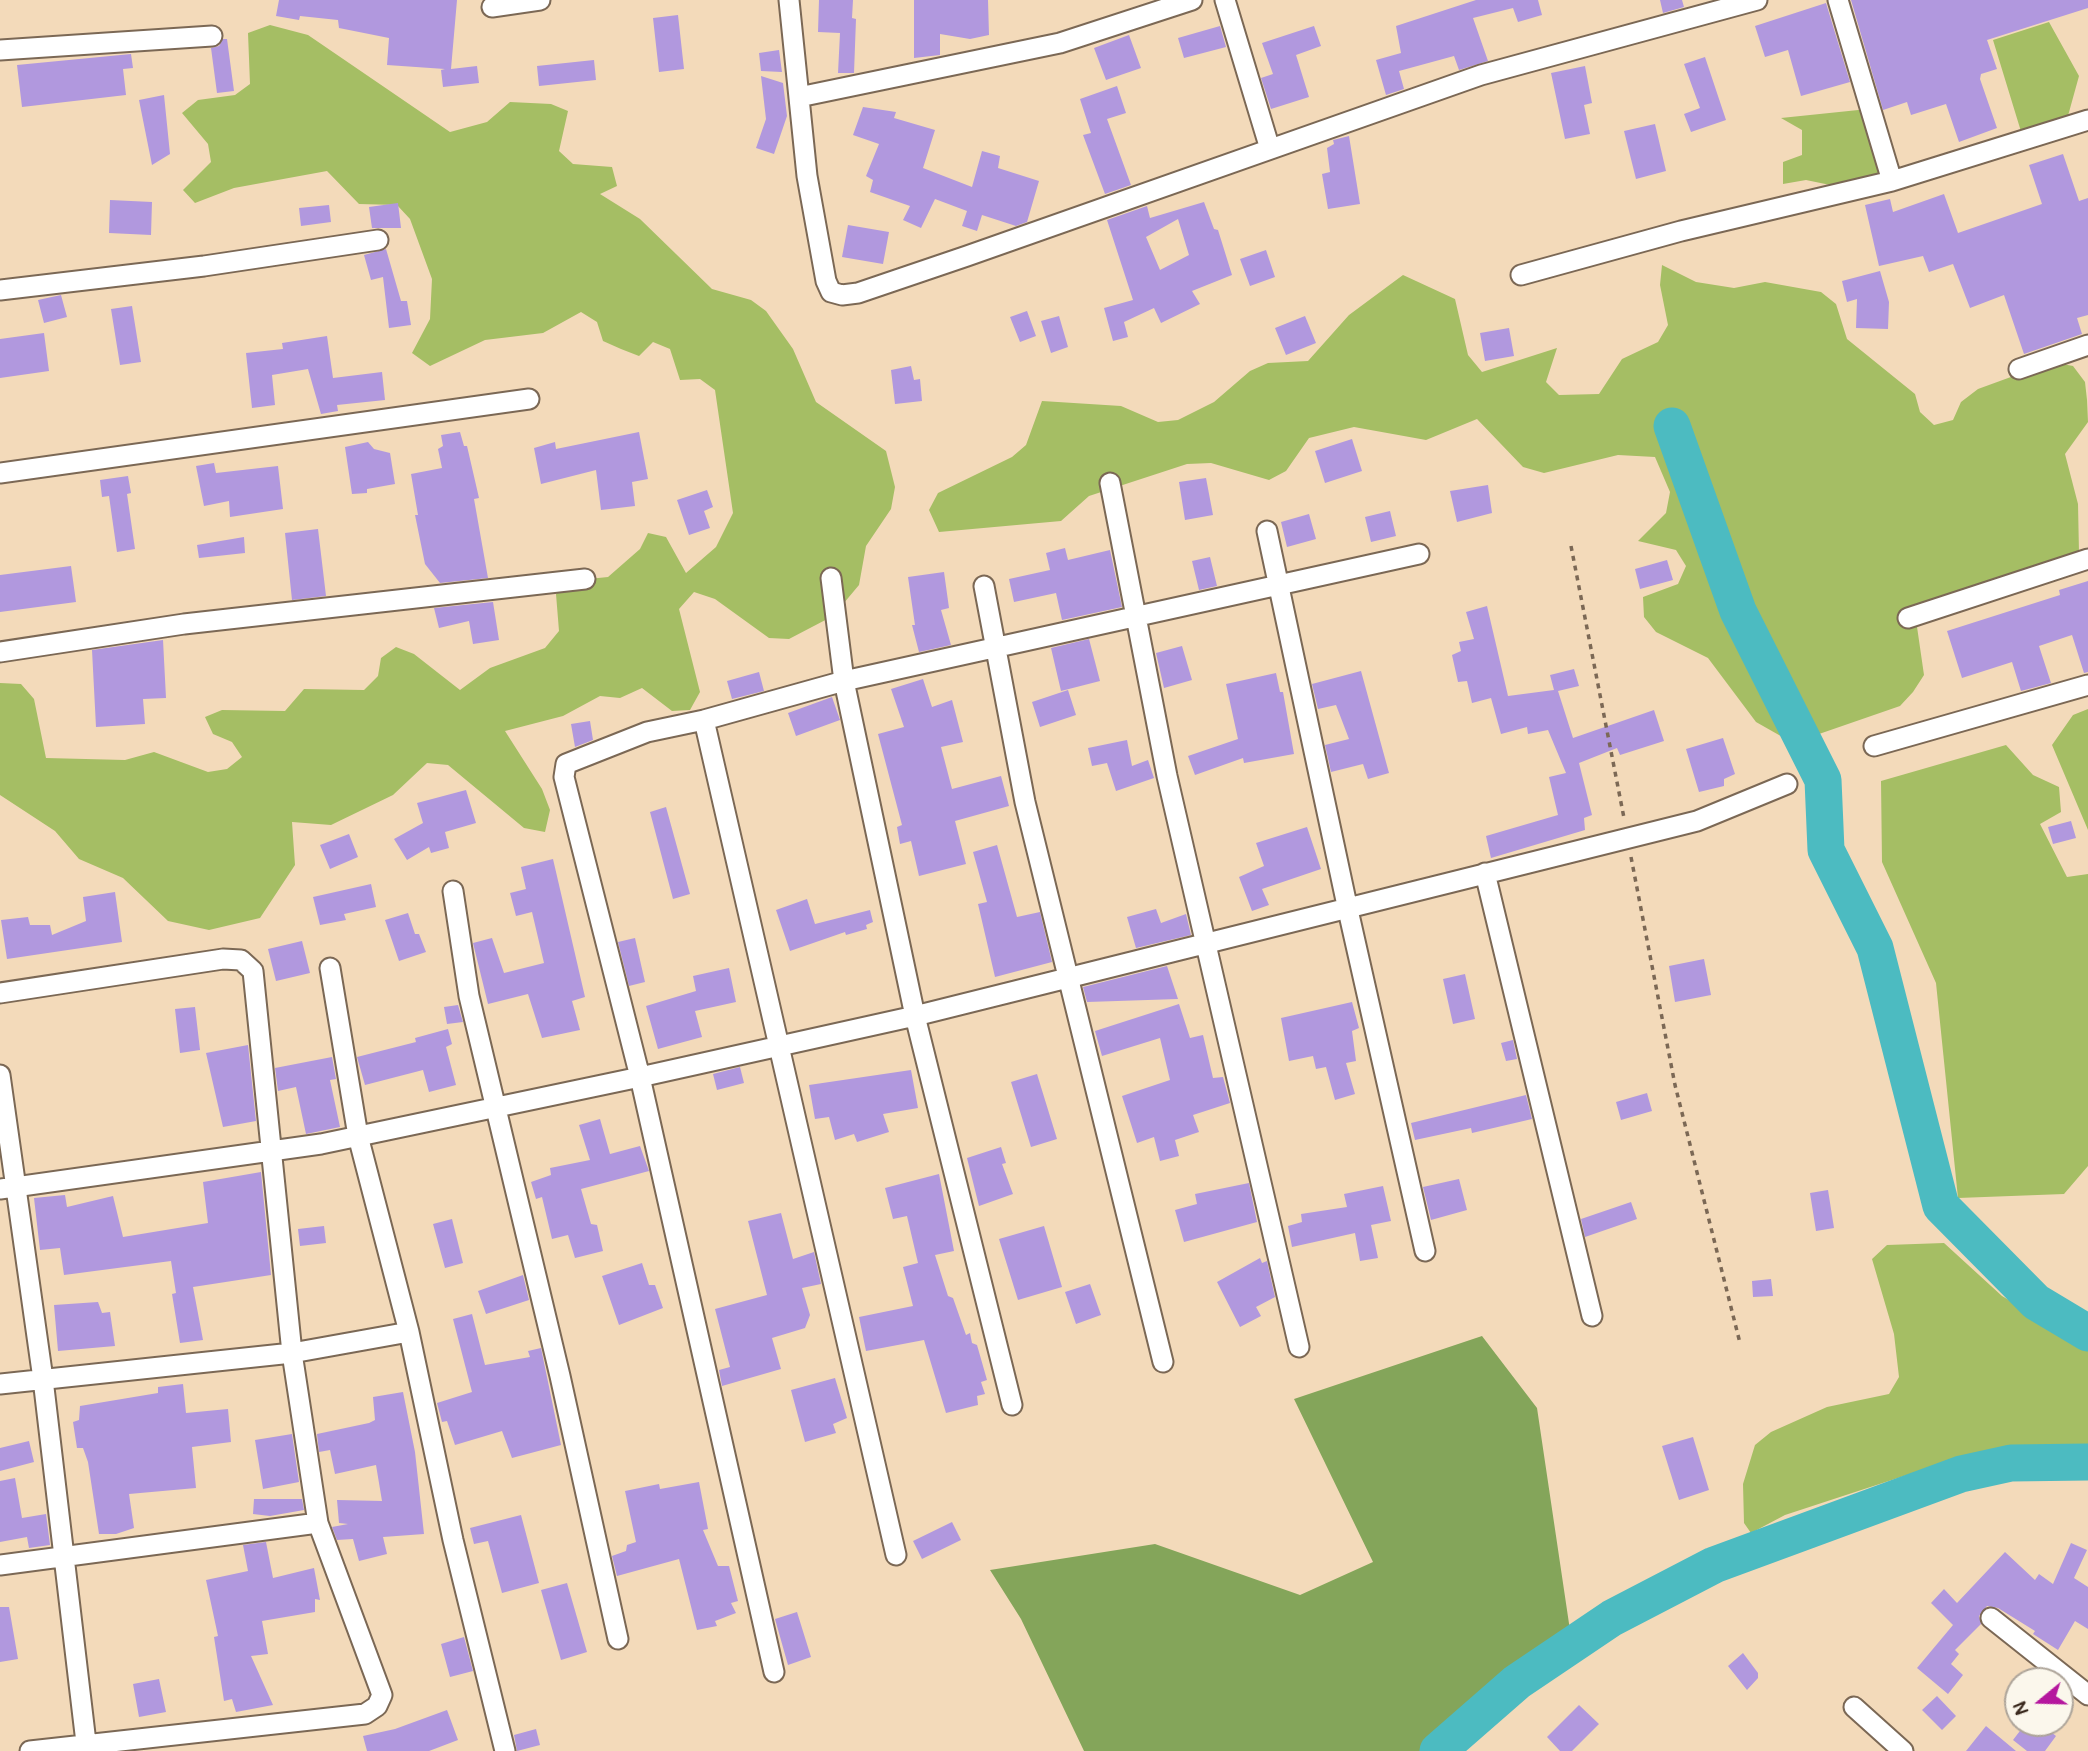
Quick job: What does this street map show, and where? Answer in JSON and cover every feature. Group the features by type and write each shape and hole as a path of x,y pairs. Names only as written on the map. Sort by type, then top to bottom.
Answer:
{"street":[{"path":"492,7 540,0"},
{"path":"789,0 807,176 825,281 831,292 842,295 907,276 1481,75 1757,0"},
{"path":"799,97 1060,43 1192,0"},
{"path":"1225,0 1270,149"},
{"path":"1838,0 1892,181"},
{"path":"0,50 212,36"},
{"path":"1521,275 1681,232 1892,181 2088,120"},
{"path":"0,290 204,266 378,240"},
{"path":"2020,369 2088,345"},
{"path":"0,472 529,399"},
{"path":"1110,483 1167,776 1299,1347"},
{"path":"1267,531 1348,910 1425,1251"},
{"path":"774,1672 640,1077 564,777 566,764 646,732 704,720 844,681 1419,554"},
{"path":"1908,618 2088,559"},
{"path":"831,578 844,681 915,1016 1012,1405"},
{"path":"0,652 184,624 585,579"},
{"path":"984,586 1025,802 1163,1363"},
{"path":"1874,746 2088,685"},
{"path":"704,720 896,1555"},
{"path":"7,1189 273,1152 358,1136 915,1016 1697,821 1787,784"},
{"path":"1485,873 1592,1316"},
{"path":"453,891 469,996 560,1376 618,1639"},
{"path":"0,993 223,959 241,960 254,971 292,1353 318,1523 382,1695 377,1706 365,1714 87,1747 30,1751"},
{"path":"330,968 358,1136 409,1332 453,1540 505,1751"},
{"path":"0,1075 7,1189 43,1379 87,1747"},
{"path":"0,1384 292,1353 409,1332"},
{"path":"0,1564 226,1537 318,1523"},
{"path":"1991,1618 2088,1695"},
{"path":"1854,1707 1903,1751"}],"path":[{"path":"1571,546 1675,1085 1740,1343"}],"green space":[{"path":"2049,22 2079,76 2066,123 2023,138 1993,40"},
{"path":"270,25 308,35 450,132 487,122 510,102 551,104 568,111 559,151 573,164 612,167 617,186 600,194 640,219 712,289 751,300 766,311 793,349 816,402 886,451 895,487 891,509 866,546 859,585 833,616 789,639 769,638 715,599 694,592 679,609 700,692 690,710 672,711 642,688 620,698 600,696 563,716 505,731 542,789 550,810 545,832 524,828 448,765 427,763 393,795 331,825 292,822 295,865 260,918 209,930 168,921 123,878 79,859 55,831 0,795 0,683 21,684 34,699 46,758 125,760 154,752 208,772 227,769 242,757 232,742 213,734 205,717 222,710 285,711 304,689 364,690 378,676 381,658 396,647 414,654 460,690 490,668 545,648 559,631 556,594 569,581 608,577 640,549 648,533 666,537 686,573 716,547 733,513 715,390 700,379 680,380 670,349 653,342 639,356 621,349 603,341 597,322 581,312 543,333 485,340 430,366 412,353 430,319 432,279 410,219 397,205 359,204 327,171 234,188 195,203 183,190 211,162 208,144 182,113 198,100 235,95 250,84 248,33"},
{"path":"1868,109 1889,177 1835,186 1806,180 1783,184 1783,162 1802,155 1802,130 1781,118"},
{"path":"1662,265 1696,282 1734,288 1765,282 1821,292 1836,304 1847,339 1915,394 1920,412 1934,425 1953,420 1961,402 1978,389 2052,362 2073,366 2085,382 2088,422 2065,454 2078,504 2079,553 1915,613 1924,675 1900,706 1793,743 1756,722 1708,658 1656,632 1644,617 1643,597 1678,584 1686,566 1676,550 1638,541 1666,513 1670,492 1655,457 1618,455 1544,473 1523,467 1477,419 1426,440 1354,427 1309,438 1286,471 1269,480 1211,463 1187,464 1089,496 1061,521 939,532 929,510 938,493 1012,457 1026,445 1042,401 1121,406 1158,422 1178,420 1214,402 1250,371 1268,363 1308,361 1349,315 1403,275 1455,299 1468,355 1482,372 1557,348 1546,382 1559,395 1599,394 1622,359 1658,342 1668,325 1660,285"},
{"path":"2088,709 2088,830 2052,745 2073,715"},
{"path":"2006,745 2033,775 2059,787 2061,812 2040,824 2067,877 2088,874 2088,1166 2064,1194 1958,1198 1936,983 1882,862 1881,781"},
{"path":"1944,1243 2002,1296 2088,1347 2088,1448 2011,1448 1965,1456 1785,1515 1751,1533 1744,1523 1743,1484 1755,1445 1771,1432 1827,1407 1889,1394 1899,1377 1894,1334 1872,1259 1887,1245"},
{"path":"1482,1336 1537,1408 1571,1637 1494,1691 1484,1710 1425,1751 1084,1751 1021,1619 990,1570 1155,1544 1300,1595 1373,1562 1294,1399"}],"building":[{"path":"279,0 457,0 451,69 477,66 479,83 443,87 441,70 445,69 387,65 389,38 339,28 338,20 300,16 299,20 276,16"},
{"path":"819,0 853,0 852,18 856,19 854,73 838,73 840,33 818,32"},
{"path":"914,0 988,0 989,35 970,39 940,34 940,55 914,58"},
{"path":"1476,0 1538,0 1542,15 1518,22 1513,8 1473,18 1488,61 1459,70 1454,56 1399,71 1404,89 1386,95 1376,60 1401,53 1396,26"},
{"path":"1660,0 1682,0 1684,7 1663,13"},
{"path":"1851,0 2088,0 2088,8 1987,40 1997,69 1981,74 1980,79 1997,128 1959,142 1946,104 1911,115 1907,102 1883,110"},
{"path":"1826,3 1850,82 1801,96 1788,50 1765,57 1755,26"},
{"path":"678,15 684,69 659,72 653,18"},
{"path":"1220,26 1226,47 1184,58 1178,38"},
{"path":"1314,26 1321,46 1296,55 1309,97 1271,109 1261,78 1273,74 1262,43"},
{"path":"1129,35 1141,68 1106,80 1094,48"},
{"path":"223,39 227,39 234,91 217,93 211,48 219,46"},
{"path":"779,50 782,72 761,71 759,53"},
{"path":"131,54 133,68 123,69 126,95 22,107 17,65"},
{"path":"1705,57 1726,120 1691,132 1684,114 1700,108 1684,64"},
{"path":"594,60 596,80 539,86 537,66"},
{"path":"1585,66 1592,103 1584,105 1590,134 1565,139 1551,73"},
{"path":"761,76 783,83 787,116 774,154 756,148 766,119"},
{"path":"1117,86 1126,113 1107,119 1131,185 1105,194 1083,135 1091,133 1080,99"},
{"path":"164,95 170,154 152,165 139,100"},
{"path":"863,107 896,112 894,118 935,130 923,168 972,187 982,151 1000,156 998,168 1039,181 1027,222 1016,226 982,215 977,231 962,226 967,211 935,199 921,228 903,220 910,206 870,192 873,180 866,176 879,144 853,135"},
{"path":"1655,124 1666,171 1636,179 1624,131"},
{"path":"1349,136 1360,204 1328,209 1322,174 1330,172 1327,148 1334,144 1333,140"},
{"path":"2063,154 2079,201 2088,198 2088,315 2077,318 2082,334 2024,354 2004,295 1970,308 1953,264 1929,272 1923,256 1879,266 1865,205 1890,199 1893,212 1944,194 1958,233 2042,204 2029,165"},
{"path":"110,200 152,202 151,235 109,233"},
{"path":"1204,202 1214,229 1218,230 1232,275 1192,291 1200,304 1161,323 1154,308 1124,322 1128,337 1113,341 1104,308 1133,300 1107,220 1147,206 1150,218","holes":["1178,219 1189,255 1160,270 1146,237"]},
{"path":"398,203 401,228 372,228 369,207"},
{"path":"329,205 331,222 301,226 299,208"},
{"path":"848,225 889,232 883,264 842,257"},
{"path":"386,249 401,301 407,301 411,325 389,328 383,277 371,280 364,255"},
{"path":"1266,250 1275,277 1250,286 1240,259"},
{"path":"1880,271 1889,302 1888,329 1856,328 1857,299 1847,302 1842,281"},
{"path":"61,295 67,317 44,323 38,300"},
{"path":"132,306 141,362 120,365 111,309"},
{"path":"1027,311 1036,336 1020,342 1010,317"},
{"path":"1059,316 1068,347 1051,353 1041,321"},
{"path":"1305,316 1316,343 1286,355 1275,328"},
{"path":"1509,328 1514,356 1485,361 1480,333"},
{"path":"44,333 49,371 0,378 0,339"},
{"path":"327,336 333,378 382,372 385,400 337,405 338,411 321,414 308,369 272,375 275,405 252,408 246,353 283,349 282,343"},
{"path":"911,366 914,380 920,379 922,401 895,404 891,370"},
{"path":"460,432 464,446 467,446 479,498 474,499 488,578 440,583 425,564 415,515 418,515 411,474 442,468 438,449 443,446 441,435"},
{"path":"639,432 648,479 632,482 635,506 601,510 596,470 541,484 534,448 555,442 556,449"},
{"path":"1352,439 1362,471 1325,483 1315,451"},
{"path":"368,442 374,449 390,453 395,484 367,489 367,493 352,494 345,447"},
{"path":"214,463 216,473 278,466 283,509 230,517 229,501 204,506 196,466"},
{"path":"128,476 131,493 127,494 135,549 117,552 109,496 102,497 100,480"},
{"path":"1206,478 1213,515 1185,520 1179,482"},
{"path":"1488,485 1492,513 1457,522 1450,491"},
{"path":"707,490 713,507 704,511 710,528 689,535 677,500"},
{"path":"1390,511 1396,536 1371,542 1365,517"},
{"path":"1309,514 1316,539 1287,547 1281,522"},
{"path":"318,529 326,596 292,600 285,533"},
{"path":"244,537 245,553 199,558 197,545"},
{"path":"1065,548 1068,560 1110,550 1122,607 1062,620 1056,593 1014,602 1009,579 1050,570 1046,553"},
{"path":"1210,557 1217,586 1199,590 1192,561"},
{"path":"1667,560 1673,580 1640,589 1635,569"},
{"path":"71,566 76,602 0,612 0,575"},
{"path":"944,572 949,608 941,610 951,645 919,652 912,625 915,625 908,577"},
{"path":"2088,581 2088,672 2084,673 2072,635 2039,646 2051,683 2021,691 2012,662 1962,678 1947,631 2060,595 2059,590"},
{"path":"493,602 499,640 473,644 469,621 439,628 434,608"},
{"path":"1487,606 1508,696 1554,690 1550,675 1574,669 1579,686 1558,691 1573,738 1654,710 1664,741 1620,755 1617,748 1579,763 1592,815 1584,818 1585,830 1491,858 1486,836 1558,815 1549,777 1566,773 1548,730 1528,734 1527,727 1501,734 1491,698 1472,703 1467,681 1458,682 1452,655 1461,651 1459,642 1474,639 1466,612"},
{"path":"1089,639 1100,681 1061,691 1051,648"},
{"path":"163,640 166,698 143,699 145,724 96,727 92,650"},
{"path":"1182,646 1192,680 1164,688 1156,653"},
{"path":"1361,671 1389,773 1368,779 1363,764 1331,772 1325,745 1349,739 1336,705 1318,709 1312,684"},
{"path":"759,672 764,691 732,699 727,681"},
{"path":"1276,673 1280,692 1283,692 1294,754 1244,763 1243,758 1195,775 1188,756 1238,739 1226,684"},
{"path":"923,679 932,707 952,700 963,742 941,747 952,789 1001,776 1009,806 955,821 966,864 919,876 911,841 900,844 897,827 902,825 878,734 904,727 891,689"},
{"path":"1068,690 1076,715 1040,727 1032,702"},
{"path":"832,697 840,720 796,736 788,713"},
{"path":"590,721 593,740 575,747 571,724"},
{"path":"1723,738 1735,774 1724,779 1724,786 1699,792 1686,749"},
{"path":"1127,740 1132,766 1148,760 1154,778 1116,791 1107,763 1092,766 1088,748"},
{"path":"466,790 476,823 445,832 449,848 431,853 429,847 407,860 394,839 423,823 417,803"},
{"path":"666,807 690,894 673,899 650,812"},
{"path":"2071,821 2076,838 2053,844 2048,827"},
{"path":"1307,827 1321,869 1262,889 1269,905 1252,911 1239,877 1264,866 1256,843"},
{"path":"349,834 358,857 330,869 320,845"},
{"path":"997,845 1017,917 1040,912 1052,962 995,977 978,904 987,902 973,852"},
{"path":"553,859 585,997 572,1001 580,1030 542,1038 528,994 488,1004 473,943 492,938 504,973 544,963 532,912 516,916 510,893 526,889 521,867"},
{"path":"371,884 376,907 344,914 346,920 320,925 313,897"},
{"path":"115,892 122,942 7,959 1,920 28,917 30,925 50,925 52,935 86,921 83,897"},
{"path":"807,899 815,924 870,910 873,922 866,925 867,929 846,935 845,932 790,951 776,910"},
{"path":"1156,909 1161,923 1186,914 1191,935 1136,948 1127,917"},
{"path":"408,913 415,934 419,934 426,952 399,961 385,920"},
{"path":"635,938 645,982 629,986 618,942"},
{"path":"302,941 310,973 276,981 268,949"},
{"path":"1704,959 1711,995 1675,1002 1669,966"},
{"path":"1167,966 1178,999 1087,1002 1083,987"},
{"path":"729,968 736,1002 695,1011 702,1037 658,1049 646,1006 696,991 693,976"},
{"path":"1465,974 1475,1019 1453,1024 1443,979"},
{"path":"1352,1002 1359,1028 1352,1031 1356,1061 1346,1063 1355,1094 1335,1100 1326,1067 1316,1069 1313,1056 1289,1061 1281,1018"},
{"path":"1179,1004 1190,1038 1203,1035 1213,1078 1223,1077 1230,1103 1193,1115 1199,1132 1175,1140 1179,1156 1160,1161 1154,1137 1137,1143 1122,1096 1170,1080 1160,1038 1102,1056 1095,1031"},
{"path":"458,1005 463,1022 447,1024 444,1007"},
{"path":"195,1007 200,1050 180,1053 175,1009"},
{"path":"448,1029 452,1044 446,1047 456,1085 429,1092 423,1070 365,1085 357,1057 416,1042 415,1038"},
{"path":"1513,1040 1517,1059 1506,1061 1501,1043"},
{"path":"248,1045 256,1121 223,1127 206,1053"},
{"path":"332,1057 336,1079 330,1080 340,1127 306,1134 296,1087 278,1091 275,1068"},
{"path":"740,1067 744,1083 717,1090 713,1074"},
{"path":"911,1070 918,1108 883,1114 889,1132 857,1142 854,1134 835,1140 829,1117 815,1119 809,1085"},
{"path":"1037,1074 1057,1139 1031,1147 1011,1082"},
{"path":"1647,1093 1652,1111 1621,1120 1616,1102"},
{"path":"1526,1095 1532,1119 1472,1133 1471,1128 1415,1140 1411,1123"},
{"path":"600,1119 610,1154 640,1146 649,1171 581,1189 591,1224 597,1225 603,1251 575,1258 568,1235 552,1239 542,1197 536,1199 531,1182 551,1175 550,1168 590,1160 579,1125"},
{"path":"1001,1147 1006,1163 1002,1164 1013,1194 979,1206 967,1158"},
{"path":"261,1172 271,1275 193,1287 203,1340 180,1343 172,1294 176,1293 171,1261 64,1275 60,1248 40,1250 34,1198 65,1195 67,1207 113,1196 123,1237 208,1223 203,1182"},
{"path":"939,1174 954,1251 935,1255 948,1296 953,1298 966,1335 970,1333 972,1343 977,1345 987,1380 981,1382 985,1394 977,1396 978,1405 946,1413 924,1340 866,1351 859,1317 913,1306 903,1267 918,1263 907,1216 893,1219 885,1188"},
{"path":"1459,1179 1467,1210 1431,1220 1423,1187"},
{"path":"1249,1183 1257,1222 1184,1242 1175,1210 1197,1204 1195,1194"},
{"path":"1383,1186 1391,1221 1371,1225 1378,1258 1360,1261 1355,1233 1292,1247 1288,1226 1302,1222 1301,1214 1347,1207 1344,1194"},
{"path":"1828,1190 1834,1228 1816,1231 1810,1193"},
{"path":"1631,1202 1637,1219 1585,1237 1581,1219"},
{"path":"781,1213 793,1259 814,1252 821,1284 802,1288 810,1315 805,1328 772,1338 781,1369 722,1386 719,1370 730,1367 715,1309 767,1295 748,1221"},
{"path":"452,1219 463,1263 445,1268 433,1224"},
{"path":"324,1226 326,1243 300,1246 298,1229"},
{"path":"1044,1226 1062,1287 1018,1300 999,1239"},
{"path":"1260,1258 1262,1263 1267,1261 1275,1297 1256,1307 1261,1316 1240,1327 1217,1282"},
{"path":"642,1263 649,1285 655,1285 663,1308 619,1325 602,1276"},
{"path":"523,1275 529,1300 486,1314 478,1291"},
{"path":"1771,1279 1773,1296 1753,1297 1752,1281"},
{"path":"1090,1284 1101,1315 1076,1324 1065,1292"},
{"path":"98,1302 102,1313 110,1312 115,1346 58,1351 54,1305"},
{"path":"472,1314 485,1365 530,1357 528,1351 541,1348 561,1445 512,1458 502,1431 455,1445 447,1421 442,1422 437,1403 472,1392 453,1319"},
{"path":"835,1378 847,1418 833,1424 836,1433 805,1442 791,1390"},
{"path":"183,1384 186,1413 228,1409 231,1442 192,1447 196,1488 129,1494 134,1528 116,1534 99,1534 88,1462 83,1448 77,1448 73,1422 79,1420 80,1406 158,1393 158,1387"},
{"path":"403,1392 415,1452 424,1534 383,1537 387,1554 359,1561 353,1539 337,1540 332,1527 348,1524 339,1523 337,1500 382,1501 376,1465 335,1474 330,1450 319,1452 317,1434 369,1423 375,1420 373,1397"},
{"path":"292,1434 299,1482 263,1489 255,1440"},
{"path":"1693,1437 1709,1490 1679,1500 1662,1446"},
{"path":"29,1441 34,1462 0,1471 0,1448"},
{"path":"15,1478 22,1518 46,1514 50,1545 29,1548 27,1537 0,1542 0,1481"},
{"path":"699,1482 708,1529 703,1530 718,1566 729,1566 738,1601 731,1603 736,1613 715,1621 717,1626 697,1630 679,1559 617,1576 612,1556 626,1551 627,1545 636,1542 625,1491 659,1484 660,1489"},
{"path":"254,1499 302,1499 304,1510 270,1516 253,1514"},
{"path":"521,1515 539,1583 502,1593 488,1541 474,1544 470,1528"},
{"path":"952,1522 961,1540 922,1559 913,1541"},
{"path":"266,1542 273,1578 314,1568 320,1600 315,1599 315,1612 262,1621 268,1654 251,1656 273,1705 236,1712 232,1699 224,1701 214,1637 218,1636 206,1580 248,1571 243,1545"},
{"path":"2071,1543 2087,1550 2074,1578 2088,1587 2088,1629 2075,1621 2058,1650 2033,1634 2035,1631 1998,1608 1987,1606 1979,1616 1981,1624 1955,1650 1959,1654 1951,1664 1963,1675 1948,1694 1917,1668 1953,1625 1931,1603 1944,1589 1957,1603 2005,1552 2035,1580 2039,1574 2053,1584"},
{"path":"567,1583 587,1652 561,1660 541,1590"},
{"path":"0,1607 9,1607 18,1659 0,1662"},
{"path":"797,1612 811,1657 788,1665 775,1619"},
{"path":"464,1637 473,1671 450,1677 441,1644"},
{"path":"1743,1653 1758,1673 1758,1678 1747,1690 1728,1666"},
{"path":"159,1679 166,1712 139,1717 133,1684"},
{"path":"1937,1696 1956,1716 1942,1730 1922,1710"},
{"path":"1579,1705 1599,1724 1572,1751 1560,1751 1547,1737"},
{"path":"447,1710 458,1740 429,1751 367,1751 363,1736 395,1729"},
{"path":"1986,1726 2016,1751 1966,1751"},
{"path":"536,1729 540,1745 517,1751 514,1735"},
{"path":"2015,1737 2055,1737 2045,1751 2027,1751 2013,1740"}],"waterway":[{"path":"1672,426 1738,611 1823,780 1826,850 1875,948 1941,1206 2036,1302 2088,1333"},
{"path":"1438,1751 1517,1682 1612,1618 1714,1565 1961,1474 2011,1463 2088,1462"}]}
